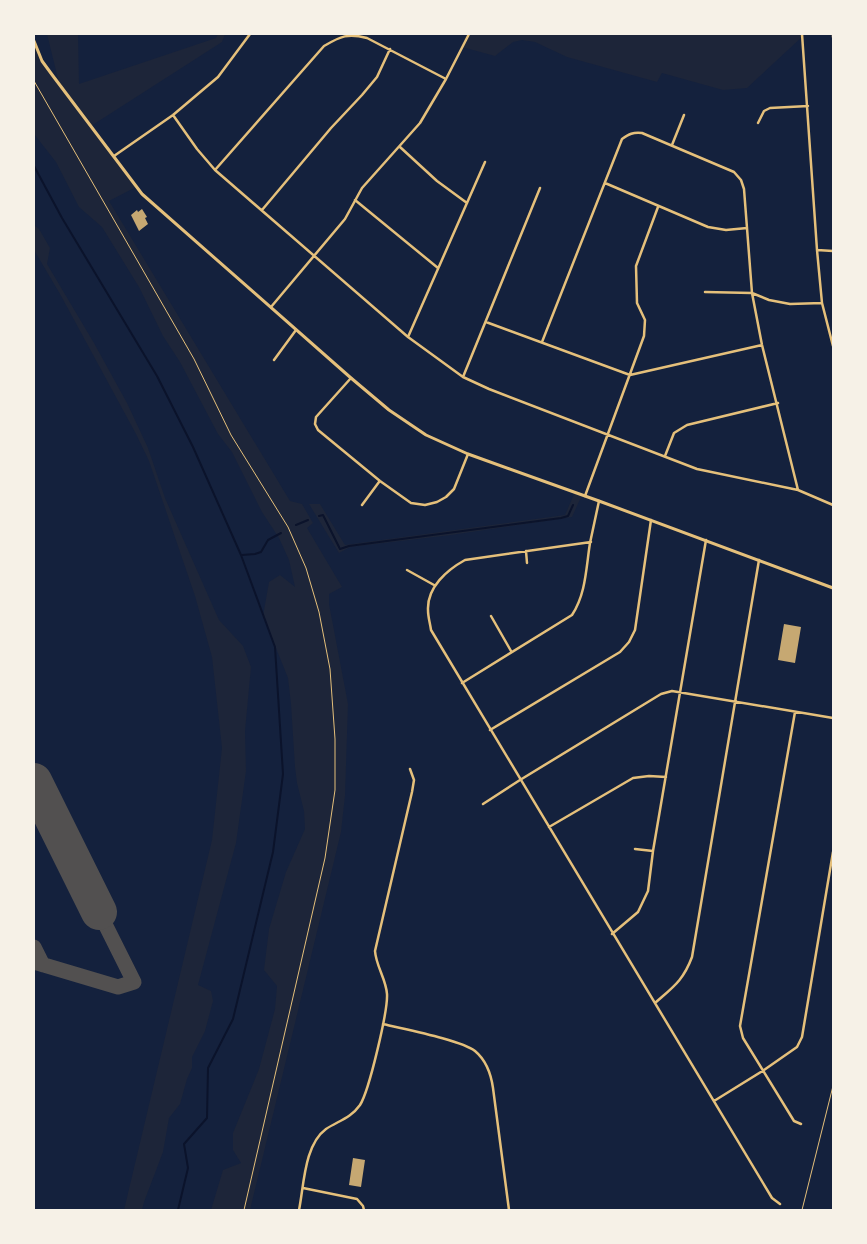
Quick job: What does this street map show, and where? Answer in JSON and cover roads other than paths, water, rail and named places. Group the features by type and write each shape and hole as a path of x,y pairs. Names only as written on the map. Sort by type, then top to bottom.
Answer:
{"street":[{"path":"114,156 173,115 218,77 250,34"},
{"path":"216,170 324,46 339,37 354,34 367,38 446,79"},
{"path":"271,307 345,219 362,188 420,123 446,79 469,34"},
{"path":"802,34 822,303 833,346"},
{"path":"34,41 42,61 142,194 389,410 426,435 468,454 833,588"},
{"path":"262,210 377,77 390,49"},
{"path":"758,124 764,111 770,108 808,106"},
{"path":"173,115 197,149 216,170 408,337 463,377 608,435 697,468 798,490 833,505"},
{"path":"672,145 684,116"},
{"path":"542,342 622,139 629,134 642,133 734,172 741,180 744,190 752,293 762,345 778,403 798,490"},
{"path":"400,147 437,181 467,203"},
{"path":"408,337 484,162"},
{"path":"605,183 708,227 726,230 747,228"},
{"path":"463,377 540,188"},
{"path":"355,200 438,268"},
{"path":"585,496 644,336 645,320 638,304 635,276 636,266 658,207"},
{"path":"817,250 833,251"},
{"path":"705,292 752,293 768,300 790,304 822,303"},
{"path":"486,322 630,375 762,345"},
{"path":"274,360 296,330"},
{"path":"351,378 316,417 314,424 318,430 380,481 411,503 425,505 437,502 446,496 454,489 468,454"},
{"path":"664,456 674,433 687,425 778,403"},
{"path":"362,505 380,481"},
{"path":"462,683 572,615 583,593 590,542 599,501"},
{"path":"490,730 620,652 629,642 635,630 652,520"},
{"path":"612,934 638,912 648,891 653,851 706,540"},
{"path":"590,542 465,560 450,568 434,585 429,600 428,610 431,630 772,1198 780,1204"},
{"path":"526,551 527,563"},
{"path":"655,1003 680,982 692,958 760,560"},
{"path":"407,570 434,585"},
{"path":"492,616 511,651"},
{"path":"483,804 660,694 672,691 833,718"},
{"path":"795,712 740,1026 743,1038 794,1121 801,1124"},
{"path":"299,1210 308,1159 314,1143 326,1129 352,1114 363,1100 383,1024 387,1006 387,994 376,963 374,951 412,792 414,780 410,769"},
{"path":"549,827 633,778 649,776 666,777"},
{"path":"635,849 653,851"},
{"path":"714,1101 797,1047 802,1037 833,852"},
{"path":"383,1024 462,1045 476,1052 486,1063 493,1088 509,1210"},
{"path":"303,1188 358,1199 364,1210"}],"lane":[{"path":"802,1210 833,1086"}],"waterway":[{"path":"34,166 62,218 157,376 193,447 241,555 275,647 283,774 273,852 233,1019 208,1068 207,1118 184,1144 188,1168 178,1210"},
{"path":"319,516 323,515 340,549 349,546 561,518 568,516 573,505"},
{"path":"296,525 308,520"},
{"path":"242,555 261,552 268,540 281,533"}]}
